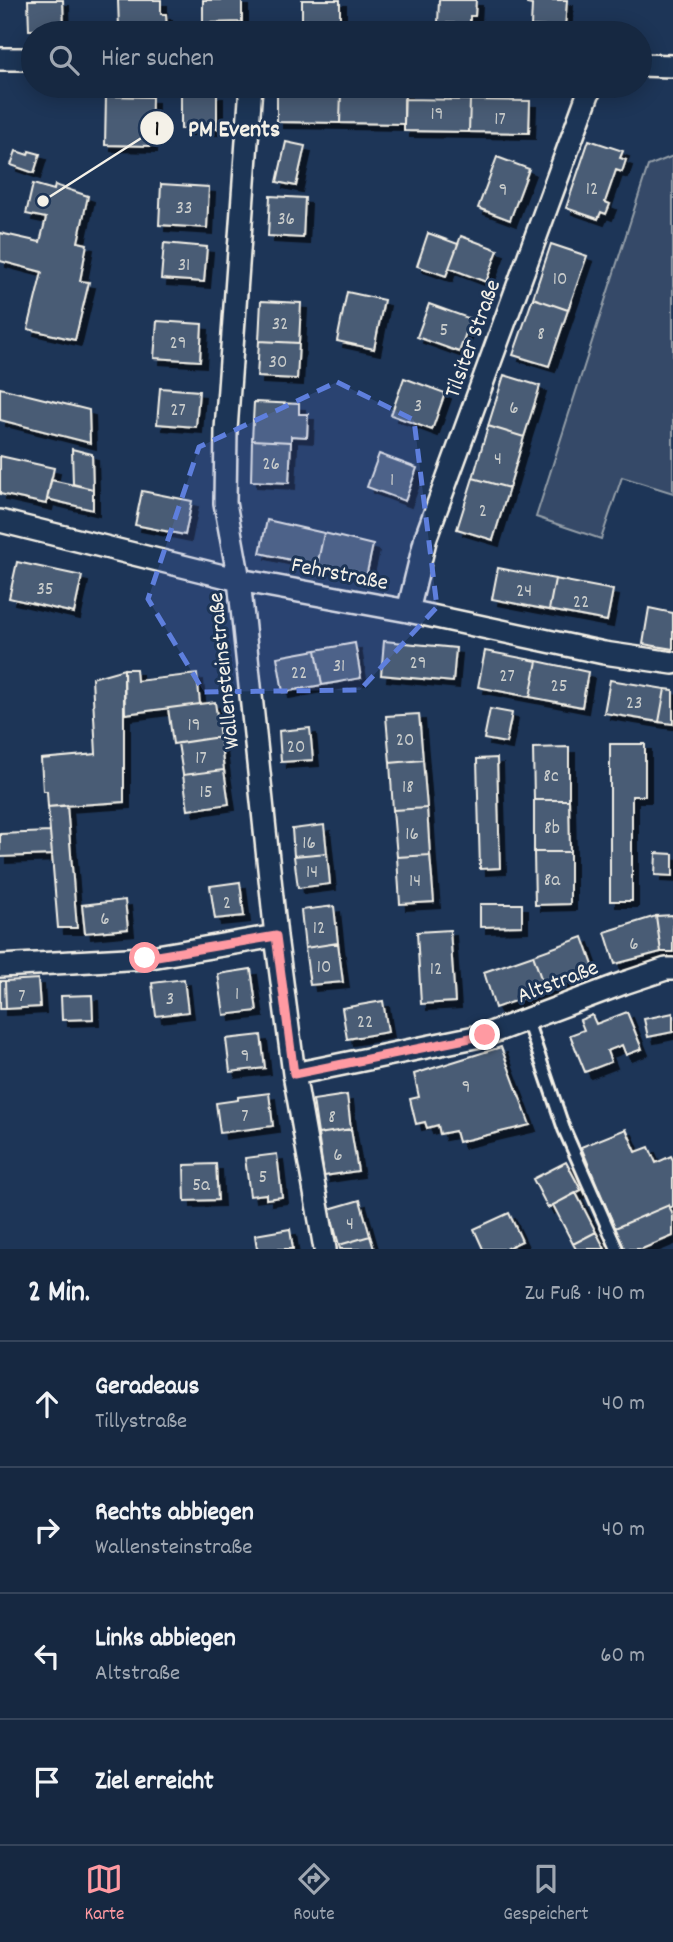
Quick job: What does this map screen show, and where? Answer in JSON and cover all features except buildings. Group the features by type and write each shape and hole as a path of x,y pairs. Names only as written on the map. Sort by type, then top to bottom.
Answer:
{"street":[{"path":"0,58 21,59"},
{"path":"652,65 673,66"},
{"name":"Wallensteinstraße","path":"250,98 226,430 225,503 239,580 276,936 294,1074 325,1249"},
{"name":"Tilsiter Straße","path":"408,611 426,537 587,98"},
{"name":"Fehrstraße","path":"0,521 239,580 408,611 604,653 673,663"},
{"path":"0,966 145,958 276,936"},
{"name":"Altstraße","path":"294,1074 485,1035 624,983 673,969"}],"lane":[{"path":"527,1020 564,1129 617,1249"}],"highlighted area":[{"path":"337,382 414,420 437,607 360,690 204,692 148,599 199,447"}],"shaded area":[{"path":"673,156 673,493 622,477 601,539 536,517 648,166"}],"place":[{"name":"PM Events","path":"43,201"}],"route":[{"path":"145,958 276,936 294,1074 485,1035"}]}
